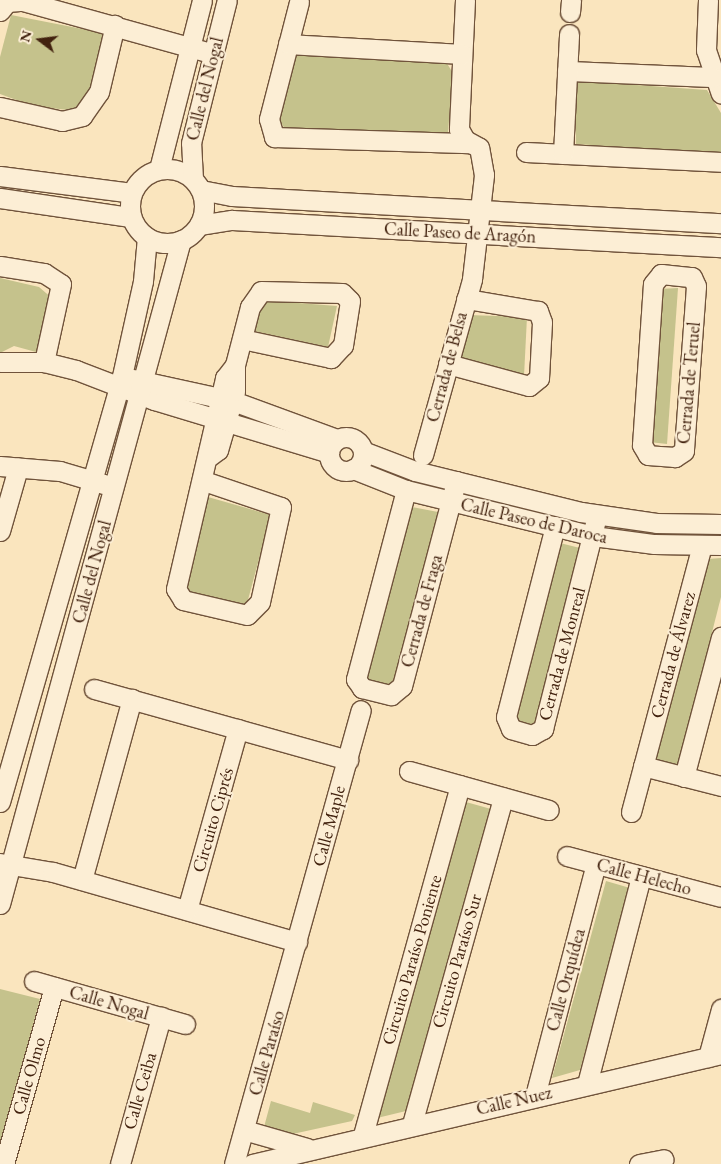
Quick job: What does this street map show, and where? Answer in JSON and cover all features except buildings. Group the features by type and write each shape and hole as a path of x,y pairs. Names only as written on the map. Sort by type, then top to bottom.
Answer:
{"street":[{"name":"Calle del Nogal","path":"159,169 202,0"},
{"name":"Calle del Nogal","path":"197,185 191,143 227,0"},
{"name":"Cerrada de Belsa","path":"422,455 472,279 483,234 495,162 491,153 474,145 459,129 465,0"},
{"path":"567,71 717,85 713,26 708,0"},
{"path":"0,11 6,2 23,1 147,33 215,48"},
{"path":"300,2 269,119 270,132 280,139 474,145"},
{"path":"0,107 62,121 82,116 99,92 115,25"},
{"path":"562,154 569,34"},
{"path":"288,44 462,54"},
{"path":"526,152 721,162"},
{"path":"159,169 177,170 197,185 204,202 199,225 181,240 164,242 147,237 131,217 132,193 147,174 159,169"},
{"path":"0,176 132,193"},
{"name":"Calle Paseo de Aragón","path":"197,185 486,211 721,224"},
{"path":"0,198 131,217"},
{"name":"Calle Paseo de Aragón","path":"199,225 232,220 721,248"},
{"path":"674,274 676,221"},
{"name":"Calle del Nogal","path":"0,802 120,382 143,281 147,237"},
{"name":"Calle del Nogal","path":"0,904 6,860 113,493 181,240"},
{"path":"0,266 44,273 61,284 44,362"},
{"name":"Cerrada de Teruel","path":"674,274 694,278 696,286 684,451 675,457 653,456 642,445 653,284 657,277 674,274"},
{"path":"204,481 276,502 281,507 260,602 247,615 183,600 176,594 210,456 226,399 238,382 235,364 253,299 267,288 342,293 350,301 343,345 331,358 242,339"},
{"path":"448,364 529,386 538,378 538,311 466,299"},
{"path":"0,362 44,362 76,370 93,368 120,382 142,388 221,418 333,446"},
{"path":"142,388 226,399 333,446"},
{"name":"Calle Paseo de Daroca","path":"721,524 656,523 597,515 456,480 415,472 363,451 353,438 333,446 337,468 353,469 406,490 593,536 654,544 721,545"},
{"path":"353,469 363,451"},
{"path":"0,531 9,467 42,472 60,471 91,486 113,493"},
{"name":"Cerrada de Fraga","path":"406,490 356,679 362,688 391,695 402,686 456,480"},
{"name":"Cerrada de Monreal","path":"555,526 506,717 511,729 532,735 543,728 597,515"},
{"path":"654,544 656,523"},
{"name":"Cerrada de Álvarez","path":"631,812 702,545"},
{"path":"684,777 721,636"},
{"path":"94,689 348,760"},
{"path":"82,880 132,699"},
{"name":"Calle Maple","path":"297,942 361,710"},
{"name":"Circuito Ciprés","path":"187,910 238,729"},
{"path":"643,766 721,786"},
{"path":"409,771 549,810"},
{"name":"Circuito Paraíso Poniente","path":"363,1135 460,785"},
{"name":"Circuito Paraíso Sur","path":"412,1124 503,797"},
{"name":"Calle Helecho","path":"568,856 721,898"},
{"path":"6,860 297,942"},
{"name":"Calle Orquídea","path":"535,1096 596,864"},
{"path":"587,1084 641,876"},
{"name":"Calle Paraíso","path":"234,1164 297,942"},
{"name":"Calle Nogal","path":"34,981 185,1024"},
{"name":"Calle Olmo","path":"4,1164 54,987"},
{"path":"715,1056 721,1009"},
{"name":"Calle Ceiba","path":"120,1164 161,1017"},
{"name":"Calle Nuez","path":"252,1164 307,1148 715,1056"},
{"name":"Calle Nuez","path":"244,1130 307,1148"},
{"path":"639,1164 664,1159"}],"shaded area":[{"path":"11,15 108,34 93,96 77,111 33,106 0,94 0,57"},
{"path":"300,54 446,62 453,73 448,132 443,138 285,129 278,118 293,58"},
{"path":"581,81 707,90 721,113 721,154 576,144 575,85"},
{"path":"0,278 39,287 53,299 36,352 14,346 0,353"},
{"path":"678,288 667,444 649,442 659,289"},
{"path":"260,300 337,306 328,347 254,331"},
{"path":"469,315 527,317 524,376 456,359"},
{"path":"208,497 271,515 246,607 182,593"},
{"path":"412,507 438,512 392,688 366,682"},
{"path":"560,543 580,548 534,725 512,720"},
{"path":"721,558 721,597 678,766 655,760 708,559"},
{"path":"466,802 491,809 406,1111 377,1118"},
{"path":"606,881 630,888 580,1070 552,1078"},
{"path":"0,989 40,999 0,1146"},
{"path":"271,1101 310,1113 313,1102 355,1115 352,1121 288,1135 264,1127"}]}
